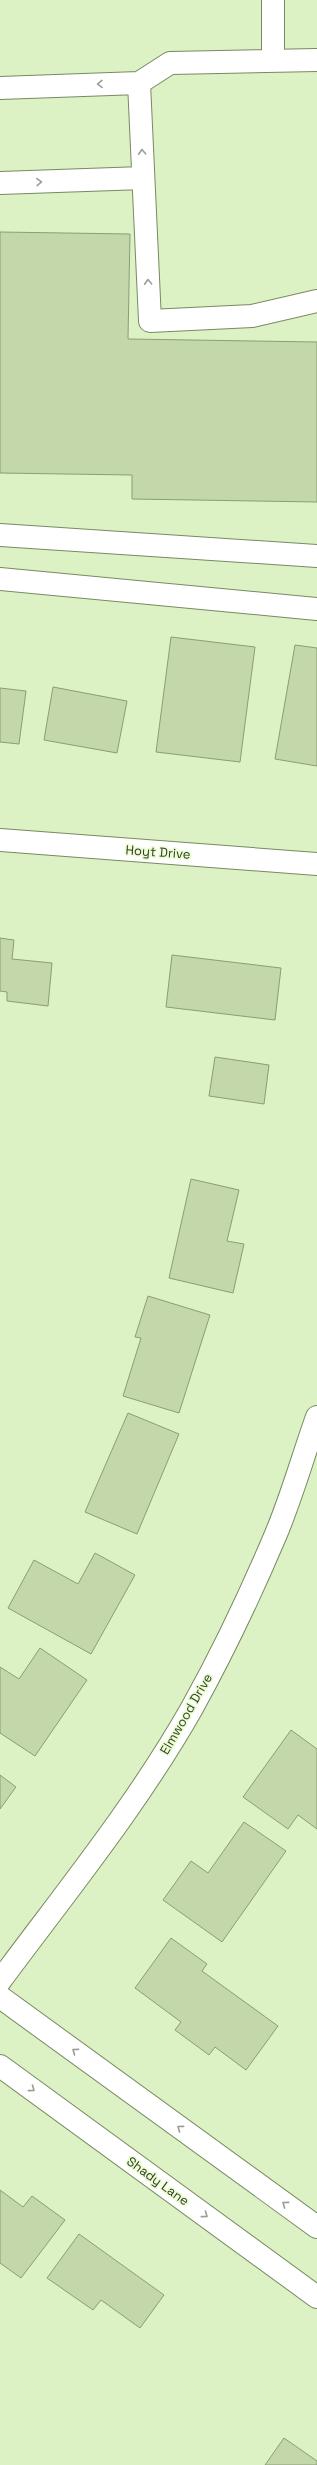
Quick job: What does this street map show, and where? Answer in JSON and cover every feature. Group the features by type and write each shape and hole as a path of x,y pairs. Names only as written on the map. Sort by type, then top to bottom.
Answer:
{"street":[{"path":"273,0 274,61"},
{"path":"0,88 139,83 170,63 317,60"},
{"path":"139,83 150,321 252,316 317,301"},
{"path":"0,183 143,178"},
{"path":"0,534 317,556"},
{"path":"0,579 317,609"},
{"name":"Hoyt Drive","path":"0,840 317,864"},
{"name":"Elmwood Drive","path":"0,1981 109,1834 153,1770 192,1708 244,1607 273,1540 317,1417"},
{"path":"0,1997 317,2227"},
{"name":"Shady Lane","path":"0,2066 317,2297"}],"building":[{"path":"0,232 130,234 128,339 317,342 317,502 132,499 132,475 0,473"},
{"path":"171,637 255,647 240,762 156,752"},
{"path":"295,645 317,648 317,766 275,759"},
{"path":"53,687 127,701 117,753 44,740"},
{"path":"0,688 26,691 19,744 0,742"},
{"path":"0,938 14,940 12,959 52,963 48,1006 7,1001 7,992 0,991"},
{"path":"172,955 281,968 275,1020 166,1007"},
{"path":"215,1057 269,1065 264,1104 209,1096"},
{"path":"191,1179 239,1190 227,1241 244,1244 233,1293 169,1278"},
{"path":"148,1296 210,1315 179,1413 123,1396 141,1338 135,1337"},
{"path":"128,1413 179,1434 137,1534 85,1512"},
{"path":"95,1553 135,1575 91,1654 8,1608 34,1560 78,1584"},
{"path":"40,1648 87,1680 35,1756 0,1733 0,1667 19,1679"},
{"path":"291,1730 317,1749 317,1829 298,1815 288,1829 243,1797"},
{"path":"0,1775 16,1787 0,1809"},
{"path":"244,1822 286,1851 222,1942 163,1900 191,1861 208,1873"},
{"path":"171,1938 207,1964 202,1971 278,2026 246,2070 215,2047 209,2055 175,2030 181,2022 135,1988"},
{"path":"0,2190 23,2207 32,2196 65,2220 21,2278 0,2263"},
{"path":"79,2234 164,2295 140,2328 101,2300 93,2310 47,2278"},
{"path":"284,2438 317,2461 317,2465 265,2465"}]}
